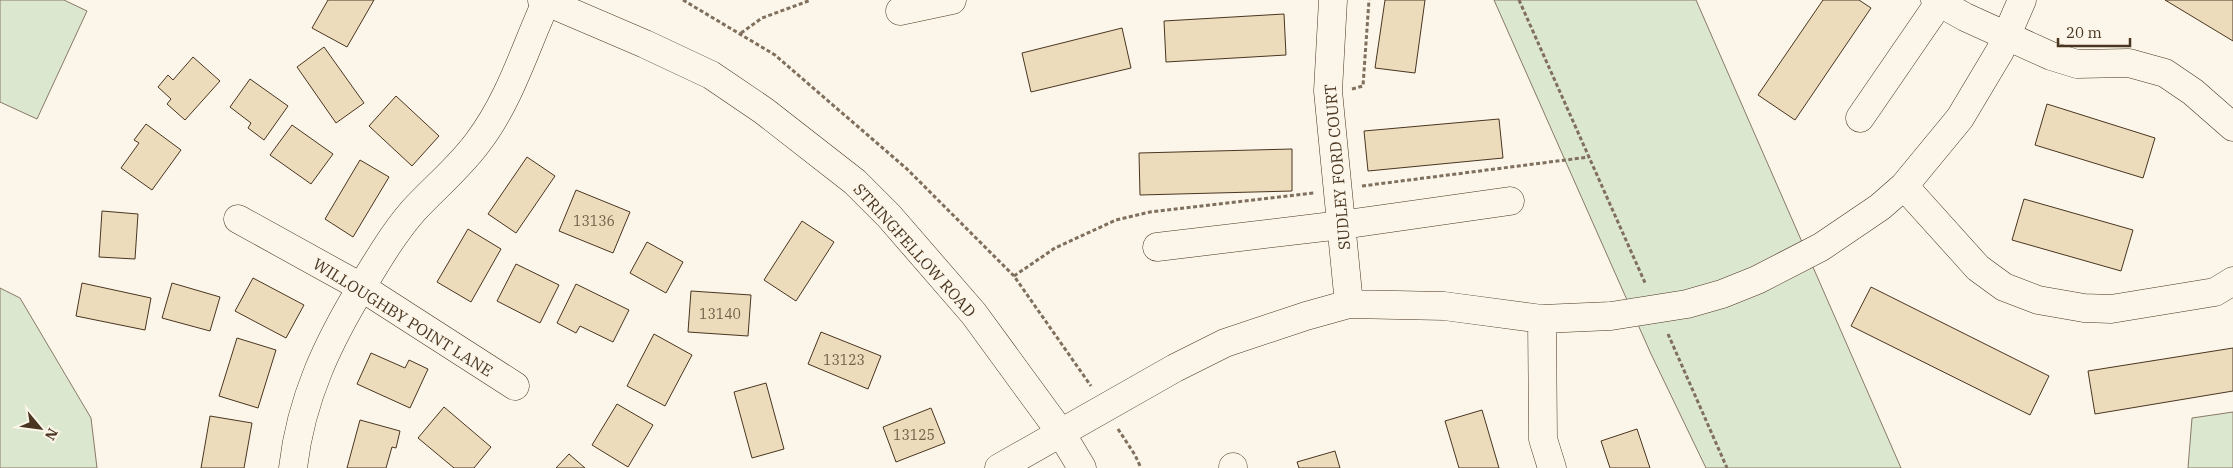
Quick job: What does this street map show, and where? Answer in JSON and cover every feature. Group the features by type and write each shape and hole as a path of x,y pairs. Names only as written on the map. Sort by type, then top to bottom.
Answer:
{"street":[{"path":"900,11 952,0"},
{"name":"SUDLEY FORD COURT","path":"1333,0 1328,91 1349,304"},
{"path":"999,468 1175,368 1225,343 1349,304 1444,306 1542,319 1611,316 1653,310 1722,294 1789,265 1821,248 1880,207 1904,186 1960,118 2008,36 2022,0"},
{"path":"293,468 302,419 319,367 339,323 387,244 414,211 478,142 506,100 545,1"},
{"name":"STRINGFELLOW ROAD","path":"545,1 711,75 764,111 855,182 889,216 974,314 1061,433 1082,468"},
{"path":"1860,118 1937,2 2050,56 2077,64 2129,63 2165,73 2193,92 2233,127"},
{"path":"1904,186 1978,268 2004,287 2038,300 2084,308 2111,309 2215,292 2233,281"},
{"path":"1157,247 1510,202"},
{"name":"WILLOUGHBY POINT LANE","path":"238,219 361,287 515,386"},
{"path":"1542,319 1543,439 1552,468"}],"path":[{"path":"684,0 776,55 907,169 1014,276 1105,409 1135,455 1140,468"},
{"path":"741,33 762,18 811,0"},
{"path":"1346,91 1362,86 1369,0"},
{"path":"1520,0 1644,280 1653,310 1670,338 1727,468"},
{"path":"1014,276 1055,248 1116,220 1150,212 1338,190 1589,157"}],"green space":[{"path":"0,0 64,0 87,11 37,119 0,102"},
{"path":"1494,0 1696,0 1901,468 1706,468 1651,354"},
{"path":"0,288 20,298 91,418 97,468 0,468"},
{"path":"2233,412 2233,468 2188,468 2192,418"}],"building":[{"path":"328,0 374,0 347,47 312,28"},
{"path":"1385,0 1425,0 1415,73 1375,68"},
{"path":"1823,0 1859,0 1871,8 1795,120 1758,95"},
{"path":"2165,0 2233,0 2233,41"},
{"path":"1284,14 1286,55 1166,62 1164,21"},
{"path":"1122,28 1131,68 1031,92 1022,53"},
{"path":"324,47 364,103 336,123 297,67"},
{"path":"193,57 220,81 185,120 167,104 171,99 158,87 168,75 173,80"},
{"path":"250,79 288,106 264,140 248,128 251,123 230,107"},
{"path":"396,96 439,136 412,166 369,126"},
{"path":"2047,104 2155,138 2143,178 2035,145"},
{"path":"1499,119 1503,158 1368,171 1364,131"},
{"path":"146,124 181,150 152,190 121,168 139,143 134,140"},
{"path":"292,125 333,154 311,184 270,155"},
{"path":"1292,149 1292,191 1140,195 1139,153"},
{"path":"527,157 555,176 516,233 488,214"},
{"path":"360,160 389,177 353,237 325,219"},
{"path":"576,190 630,212 613,253 559,231"},
{"path":"2024,199 2133,230 2121,271 2012,240"},
{"path":"102,211 138,214 135,259 99,257"},
{"path":"802,221 834,242 796,301 764,280"},
{"path":"468,229 501,249 471,302 437,282"},
{"path":"647,242 683,262 666,293 630,273"},
{"path":"516,264 559,285 540,323 497,301"},
{"path":"253,278 304,305 286,338 235,311"},
{"path":"82,283 151,298 145,330 76,316"},
{"path":"172,283 220,297 210,331 162,318"},
{"path":"576,284 629,310 613,342 580,326 576,333 557,323"},
{"path":"1871,287 2049,376 2030,415 1851,326"},
{"path":"691,291 751,295 748,336 688,332"},
{"path":"821,332 881,356 868,389 808,364"},
{"path":"654,334 692,355 665,406 627,386"},
{"path":"237,338 276,350 258,408 219,396"},
{"path":"2233,348 2233,391 2095,414 2088,371"},
{"path":"371,353 405,368 409,360 428,369 410,408 357,384"},
{"path":"766,383 784,449 752,458 734,392"},
{"path":"617,404 653,425 628,467 592,445"},
{"path":"444,407 491,447 474,468 454,468 418,438"},
{"path":"931,408 945,443 896,462 883,427"},
{"path":"1482,410 1499,468 1459,468 1445,421"},
{"path":"210,416 252,423 244,468 201,468"},
{"path":"360,420 400,431 396,448 392,447 386,468 347,468"},
{"path":"1637,429 1650,468 1610,468 1601,441"},
{"path":"1335,451 1340,468 1299,468 1297,462"},
{"path":"569,454 585,468 556,468"}]}
